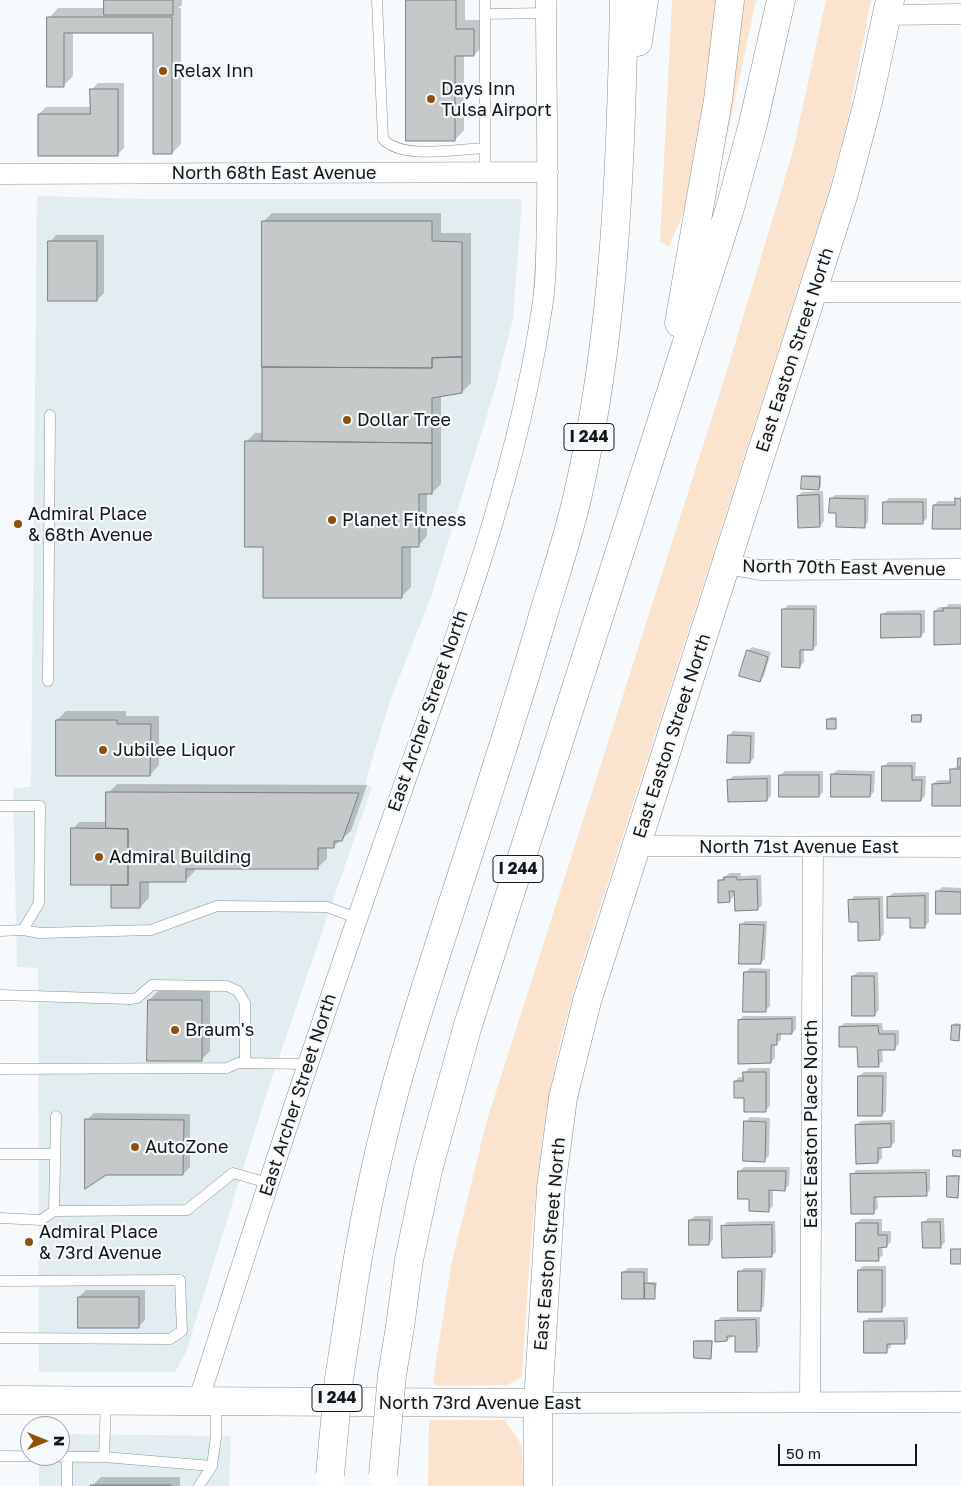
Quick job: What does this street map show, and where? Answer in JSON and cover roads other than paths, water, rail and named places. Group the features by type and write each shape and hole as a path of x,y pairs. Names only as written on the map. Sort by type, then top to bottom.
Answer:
{"main road":[{"name":"I 244","path":"330,1480 339,1379 368,1204 406,1050 514,718 578,496 594,414 610,288 621,148 624,0"},
{"path":"621,148 644,0"},
{"path":"663,418 718,100 730,0"},
{"name":"I 244","path":"383,1480 392,1375 409,1260 428,1170 468,1026 730,208 753,124 780,0"},
{"name":"East Easton Street North","path":"538,1486 538,1403 551,1188 564,1098 587,1001 814,292 858,142 889,7"},
{"name":"North 73rd Avenue East","path":"0,1400 538,1403"}],"street":[{"name":"East Archer Street North","path":"207,1402 268,1183 306,1064 440,680 514,451 527,398 542,309 548,172 546,7"},
{"path":"889,7 961,14"},
{"name":"North 68th East Avenue","path":"0,174 548,172"},
{"path":"814,292 961,292"},
{"name":"North 70th East Avenue","path":"726,564 760,570 961,569"},
{"name":"North 71st Avenue East","path":"636,846 961,847"},
{"name":"East Easton Place North","path":"810,1402 813,847"},
{"name":"North 73rd Avenue East","path":"538,1403 961,1402"}],"lane":[{"path":"377,0 383,139 390,146 405,152 485,148"},
{"path":"485,0 485,172"},
{"path":"485,14 546,7"},
{"path":"48,681 50,415"},
{"path":"0,806 40,806 38,903 23,930"},
{"path":"0,930 23,930 40,933 151,930 217,906 327,907 357,918"},
{"path":"0,995 130,999 137,998 152,985 227,986 238,991 244,1003 245,1063"},
{"path":"0,1069 227,1068 238,1063 306,1064"},
{"path":"54,1211 56,1116"},
{"path":"0,1154 55,1154"},
{"path":"0,1218 41,1220 54,1211 187,1210 233,1173 268,1183"},
{"path":"0,1281 180,1280 182,1331 170,1339 0,1338"},
{"path":"104,1457 106,1401"},
{"path":"199,1486 212,1466 216,1437 207,1402"},
{"path":"0,1456 20,1456"},
{"path":"70,1457 104,1457 212,1466"},
{"path":"67,1466 67,1486"}],"place":[{"name":"Relax Inn","path":"163,71"},
{"name":"Days Inn Tulsa Airport","path":"431,99"},
{"name":"Dollar Tree","path":"347,420"},
{"name":"Planet Fitness","path":"332,520"},
{"name":"Admiral Place & 68th Avenue","path":"18,524"},
{"name":"Jubilee Liquor","path":"103,750"},
{"name":"Admiral Building","path":"99,857"},
{"name":"Braum's","path":"175,1030"},
{"name":"AutoZone","path":"135,1147"},
{"name":"Admiral Place & 73rd Avenue","path":"29,1242"}]}
